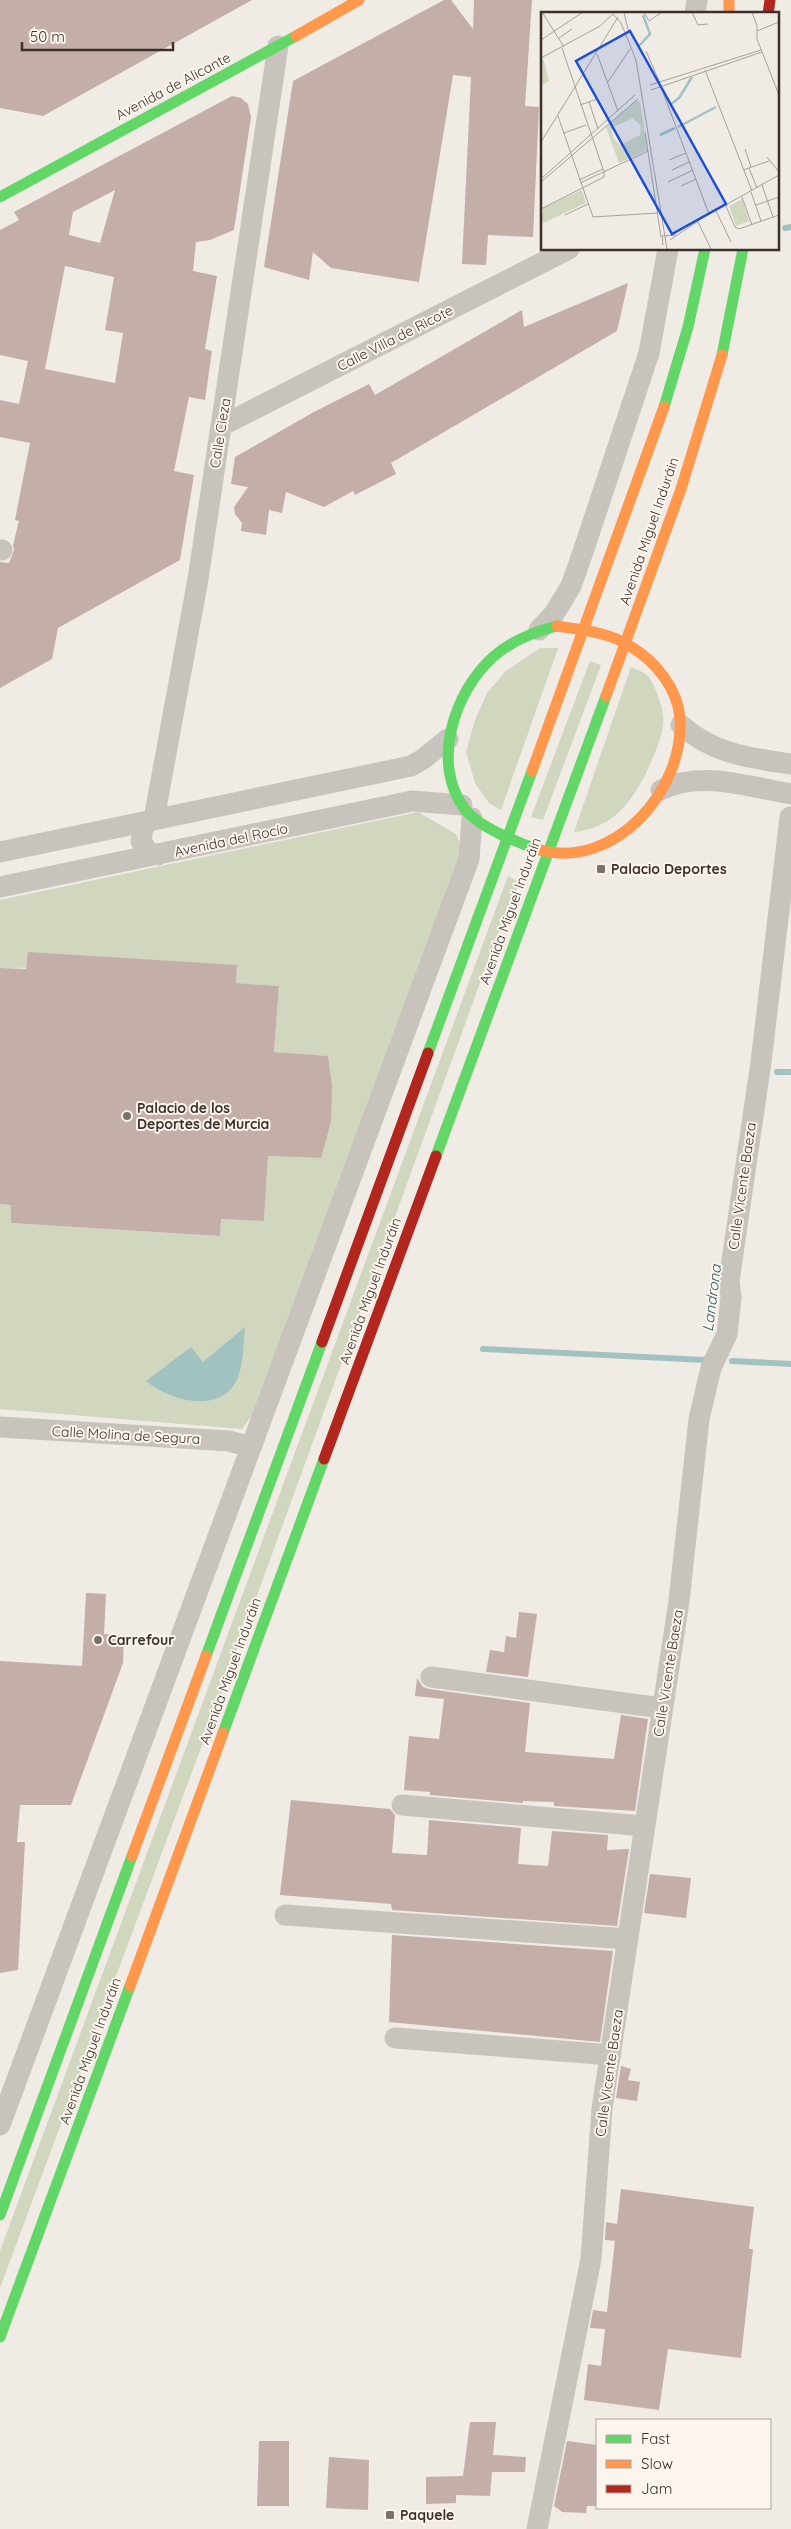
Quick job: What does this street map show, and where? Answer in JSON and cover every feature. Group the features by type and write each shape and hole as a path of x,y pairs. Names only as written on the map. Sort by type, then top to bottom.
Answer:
{"main road":[{"name":"Avenida de Alicante","path":"0,197 359,0"},
{"name":"Avenida Miguel Induráin","path":"0,2215 584,630 666,401 690,320 705,250"},
{"name":"Avenida Miguel Induráin","path":"0,2336 625,644 711,396 732,317 743,250"},
{"path":"557,626 584,630 625,644 652,660 670,681 678,702 681,725 677,753 661,790 640,819 613,840 584,852 564,854 547,852 508,837 467,812 449,776 448,739 458,707 484,666 515,641 539,630 557,626"}],"street":[{"name":"Calle Cieza","path":"155,819 198,579 278,46"},
{"name":"Calle Villa de Ricote","path":"221,426 567,250"},
{"path":"539,630 554,614 572,586 648,353 668,250"},
{"path":"681,725 691,734 715,749 730,754 791,764"},
{"path":"0,852 410,766 423,759 448,739"},
{"path":"661,790 673,784 692,781 722,783 791,794"},
{"name":"Avenida del Rocío","path":"0,887 412,801 467,812"},
{"path":"0,2125 469,859 467,812"},
{"name":"Calle Vicente Baeza","path":"538,2529 591,2259 602,2109 679,1601 699,1420 711,1368 727,1334 731,1298 729,1281 761,1062 790,817"},
{"path":"155,819 169,822 176,834 176,841 164,854 148,852 140,841 143,827 155,819"},
{"name":"Calle Molina de Segura","path":"0,1428 229,1441 251,1447"},
{"path":"431,1677 662,1708"},
{"path":"402,1805 644,1826"},
{"path":"285,1914 628,1939"},
{"path":"396,2038 611,2055"}],"green space":[{"path":"540,648 558,648 501,810 489,803 475,783 466,752 475,720 487,693 506,671"},
{"path":"590,661 601,665 543,820 531,817"},
{"path":"631,667 648,676 658,695 663,721 658,744 639,786 623,808 602,824 574,832"},
{"path":"418,812 456,834 463,849 256,1410 242,1429 0,1409 0,1204 11,1205 11,1223 220,1236 221,1219 264,1221 268,1156 321,1158 329,1119 330,1083 327,1056 274,1052 279,986 236,983 237,965 0,968 0,900"},
{"path":"508,876 520,882 496,939 227,1678 0,2288 0,2251"}],"water":[{"path":"245,1327 238,1377 231,1389 221,1397 209,1401 182,1399 169,1395 146,1381 191,1347 203,1362"}],"building":[{"path":"0,0 252,0 43,116 0,108"},
{"path":"444,0 451,0 473,29 474,0 532,0 525,106 539,107 533,237 488,235 486,265 462,264 471,77 453,75 419,282 331,268 313,252 309,280 264,267 293,81"},
{"path":"232,96 241,98 248,104 251,117 234,230 210,240 196,242 193,271 217,276 205,349 212,351 205,400 189,397 174,471 194,475 180,560 58,628 52,659 0,688 0,562 9,563 14,550 13,545 19,521 15,520 30,443 0,437 0,400 19,404 28,361 0,355 0,230 19,220 14,212","holes":["115,190 100,243 69,235 73,212","65,266 114,277 105,330 123,333 115,383 45,369"]},
{"path":"628,283 617,331 391,463 396,474 355,495 353,491 324,507 286,492 282,513 269,510 266,535 241,531 242,523 235,514 234,507 248,487 231,484 235,457 312,413 369,384 375,395 522,310 524,327"},
{"path":"28,952 237,965 236,983 279,986 274,1052 328,1056 332,1086 331,1122 321,1158 268,1156 264,1221 221,1219 220,1236 11,1223 11,1205 0,1204 0,968 26,969"},
{"path":"86,1593 106,1594 104,1634 124,1635 123,1663 71,1805 20,1805 17,1842 25,1842 18,1970 0,1973 0,1661 82,1666"},
{"path":"519,1612 537,1614 528,1677 486,1672 490,1650 504,1652 506,1636 516,1638"},
{"path":"417,1678 423,1687 429,1689 530,1703 525,1752 614,1759 621,1715 648,1719 635,1811 554,1806 554,1802 523,1801 523,1803 430,1795 430,1792 404,1790 409,1736 439,1739 444,1699 415,1696"},
{"path":"291,1800 390,1809 395,1815 392,1853 427,1855 429,1820 521,1828 518,1864 548,1866 552,1831 608,1835 607,1850 629,1849 617,1926 392,1910 391,1904 280,1895"},
{"path":"650,1874 691,1878 686,1918 644,1913"},
{"path":"392,1935 613,1951 600,2042 389,2022"},
{"path":"621,2066 631,2069 628,2080 640,2082 637,2101 616,2098"},
{"path":"621,2189 754,2207 749,2249 753,2249 741,2358 668,2349 659,2410 584,2400 588,2364 601,2366 605,2329 590,2328 593,2310 607,2312 615,2241 605,2240 606,2222 617,2224"},
{"path":"470,2422 496,2422 493,2455 526,2457 525,2472 492,2472 490,2496 456,2495 456,2503 426,2504 426,2477 463,2476"},
{"path":"259,2441 289,2441 289,2506 257,2506"},
{"path":"567,2441 596,2445 596,2506 587,2506 586,2513 562,2512 554,2506"},
{"path":"329,2457 369,2460 368,2510 326,2508"}],"waterway":[{"path":"785,228 791,227"},
{"name":"Landrona","path":"777,1072 791,1072"},
{"name":"Landrona","path":"483,1349 705,1360 709,1356"},
{"name":"Landrona","path":"732,1361 791,1364"}],"traffic: fast":[{"path":"0,197 296,36"},
{"path":"664,407 688,327 705,250"},
{"path":"722,355 743,250"},
{"path":"540,850 510,839 488,828 470,815 454,790 449,770 448,750 458,708 467,689 479,672 500,651 515,642 531,634 557,626"},
{"path":"436,1156 606,696"},
{"path":"428,1053 532,771"},
{"path":"206,1656 322,1342"},
{"path":"223,1733 324,1459"},
{"path":"0,2215 132,1856"},
{"path":"0,2337 130,1986"}],"traffic: slow":[{"path":"296,36 359,0"},
{"path":"729,0 729,12"},
{"path":"606,696 681,489 722,355"},
{"path":"532,771 664,407"},
{"path":"540,850 567,853 594,848 618,836 639,819 657,797 670,773 678,746 680,719 675,697 664,676 648,659 622,641 595,632 557,626"},
{"path":"132,1856 206,1656"},
{"path":"130,1986 223,1733"}],"traffic: jam":[{"path":"768,12 770,0"},
{"path":"322,1342 428,1053"},
{"path":"324,1459 436,1156"}],"place":[{"name":"Palacio Deportes","path":"601,869"},
{"name":"Palacio de los Deportes de Murcia","path":"127,1116"},
{"name":"Carrefour","path":"98,1640"},
{"name":"Paquele","path":"390,2515"}]}
